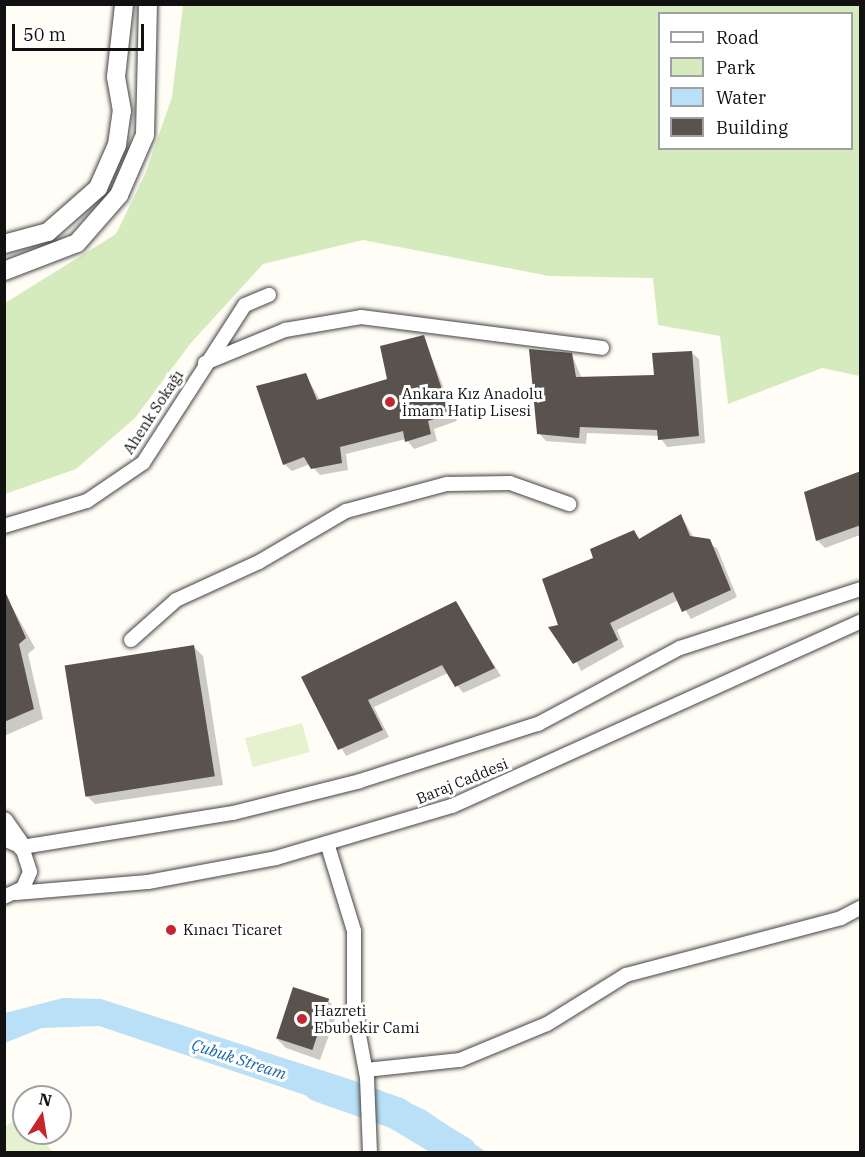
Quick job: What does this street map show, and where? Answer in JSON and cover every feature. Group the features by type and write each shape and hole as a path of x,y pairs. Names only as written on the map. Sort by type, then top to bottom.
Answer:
{"street":[{"path":"4,244 48,232 98,188 117,145 122,111 116,77 124,4"},
{"path":"4,272 77,243 119,195 145,135 148,4"},
{"name":"Ahenk Sokağı","path":"4,526 87,501 143,463 205,363 245,305 269,295"},
{"path":"205,363 285,330 361,317 602,348"},
{"path":"132,640 176,600 259,562 346,511 447,484 510,483 569,504"},
{"name":"Baraj Caddesi","path":"22,847 233,813 360,781 538,724 680,648 861,589"},
{"name":"Baraj Caddesi","path":"10,895 148,882 327,843 452,806 861,621"},
{"path":"4,821 22,847 30,872 10,895"},
{"path":"4,839 22,847"},
{"path":"327,843 354,930 354,1008 367,1074 370,1152"},
{"path":"367,1074 469,1057 547,1024 626,975 841,918 861,908"}],"green space":[{"path":"183,5 860,5 860,376 822,368 728,404 720,336 658,325 653,278 549,276 363,240 263,264 190,344 135,418 76,469 5,494 5,303 116,234 146,172 172,97"},
{"path":"302,723 310,752 253,767 245,738"},
{"path":"12,1121 12,1145 47,1145 53,1152 5,1152 5,1127"}],"water":[{"path":"63,998 101,999 358,1082 358,1113 99,1026 42,1028 5,1043 5,1013"},
{"path":"377,1089 425,1110 486,1152 440,1152 380,1118"}],"building":[{"name":"Ankara Kız Anadolu İmam Hatip Lisesi","path":"424,335 450,414 428,421 431,434 405,442 403,431 340,447 342,463 311,469 304,457 283,465 256,386 306,373 317,400 387,379 380,346"},
{"path":"529,349 572,353 576,377 654,375 652,353 692,351 699,436 658,440 657,430 580,427 579,438 537,434"},
{"path":"861,471 861,525 816,541 804,492"},
{"path":"681,514 690,536 710,539 731,590 682,612 673,592 610,623 618,640 573,664 548,627 558,625 542,579 593,558 590,549 634,530 639,539"},
{"path":"4,589 26,638 19,644 34,709 4,722"},
{"path":"456,601 495,668 455,687 442,665 368,700 383,730 338,750 301,677"},
{"path":"194,645 215,776 85,797 65,665"},
{"name":"Hazreti Ebubekir Cami","path":"293,987 329,999 312,1050 276,1038"}],"waterway":[{"name":"Çubuk Stream","path":"319,1086 396,1113 461,1152"}],"place":[{"name":"Ankara Kız Anadolu İmam Hatip Lisesi","path":"390,402"},
{"name":"Kınacı Ticaret","path":"171,930"},
{"name":"Hazreti Ebubekir Cami","path":"302,1019"}]}
